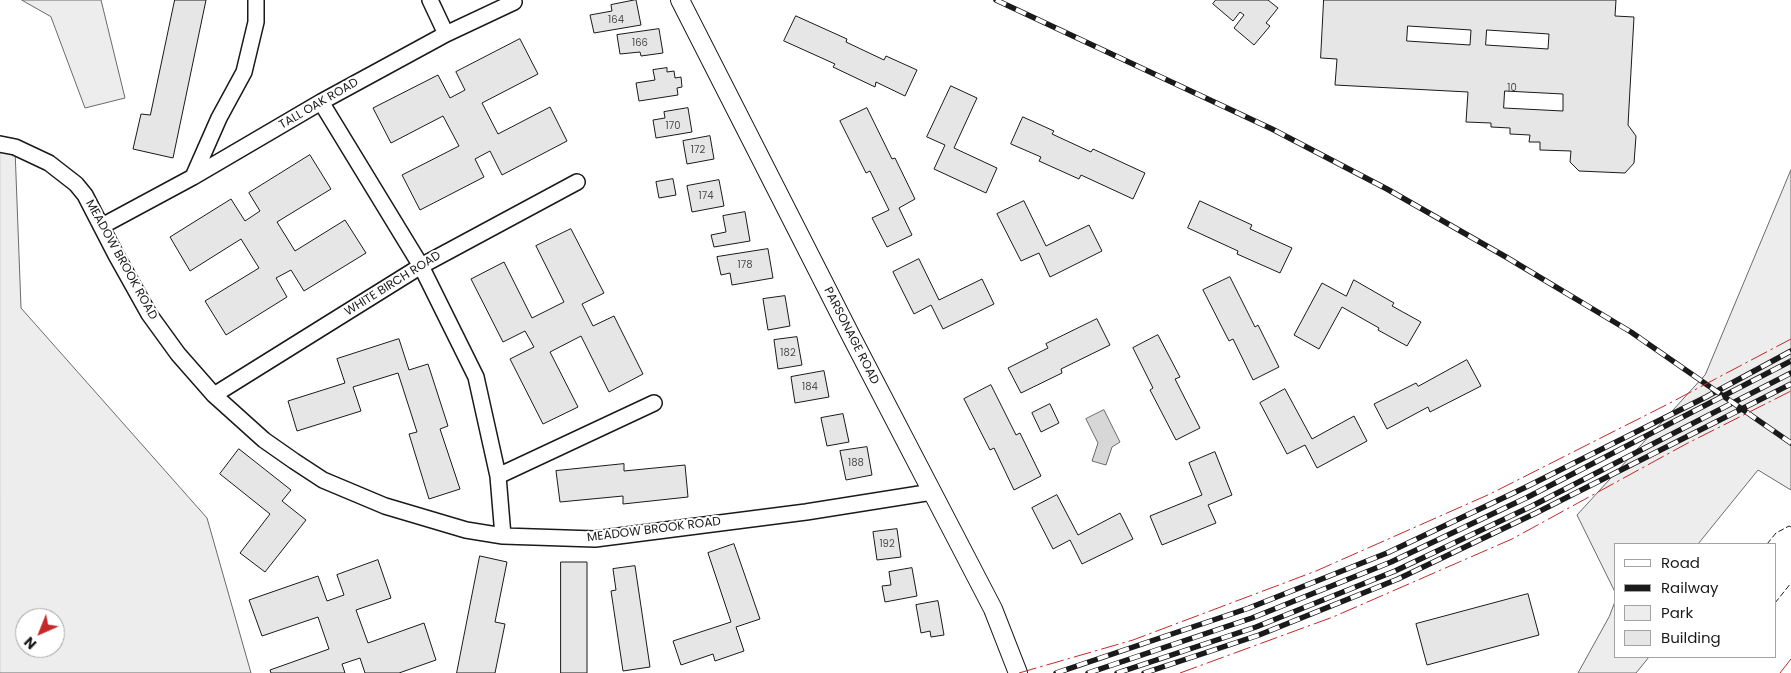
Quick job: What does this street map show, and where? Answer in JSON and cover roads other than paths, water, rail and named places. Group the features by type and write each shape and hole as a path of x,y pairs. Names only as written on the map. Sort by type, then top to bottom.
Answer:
{"street":[{"path":"193,177 219,118 244,72 256,22 256,0"},
{"path":"430,0 446,34"},
{"name":"PARSONAGE ROAD","path":"680,0 993,609 1018,673"},
{"name":"TALL OAK ROAD","path":"102,226 193,177 321,102 446,34 514,2"},
{"path":"321,102 421,266 476,377 498,476 503,536"},
{"name":"MEADOW BROOK ROAD","path":"0,144 28,152 57,169 76,184 85,195 131,284 158,328 214,395 264,440 323,480 385,506 466,530 503,536 595,539 806,512 932,492"},
{"name":"WHITE BIRCH ROAD","path":"214,395 421,266 577,182"},
{"path":"498,476 654,403"}],"railway":[{"path":"996,0 1272,129 1387,189 1506,257 1631,332 1791,443"},
{"path":"1056,673 1249,608 1387,553 1524,488 1706,397 1791,351"},
{"path":"1088,673 1252,618 1391,562 1528,497 1791,361"},
{"path":"1117,673 1256,627 1395,571 1532,506 1791,373"},
{"path":"1144,673 1259,635 1398,579 1536,513 1791,384"}]}
